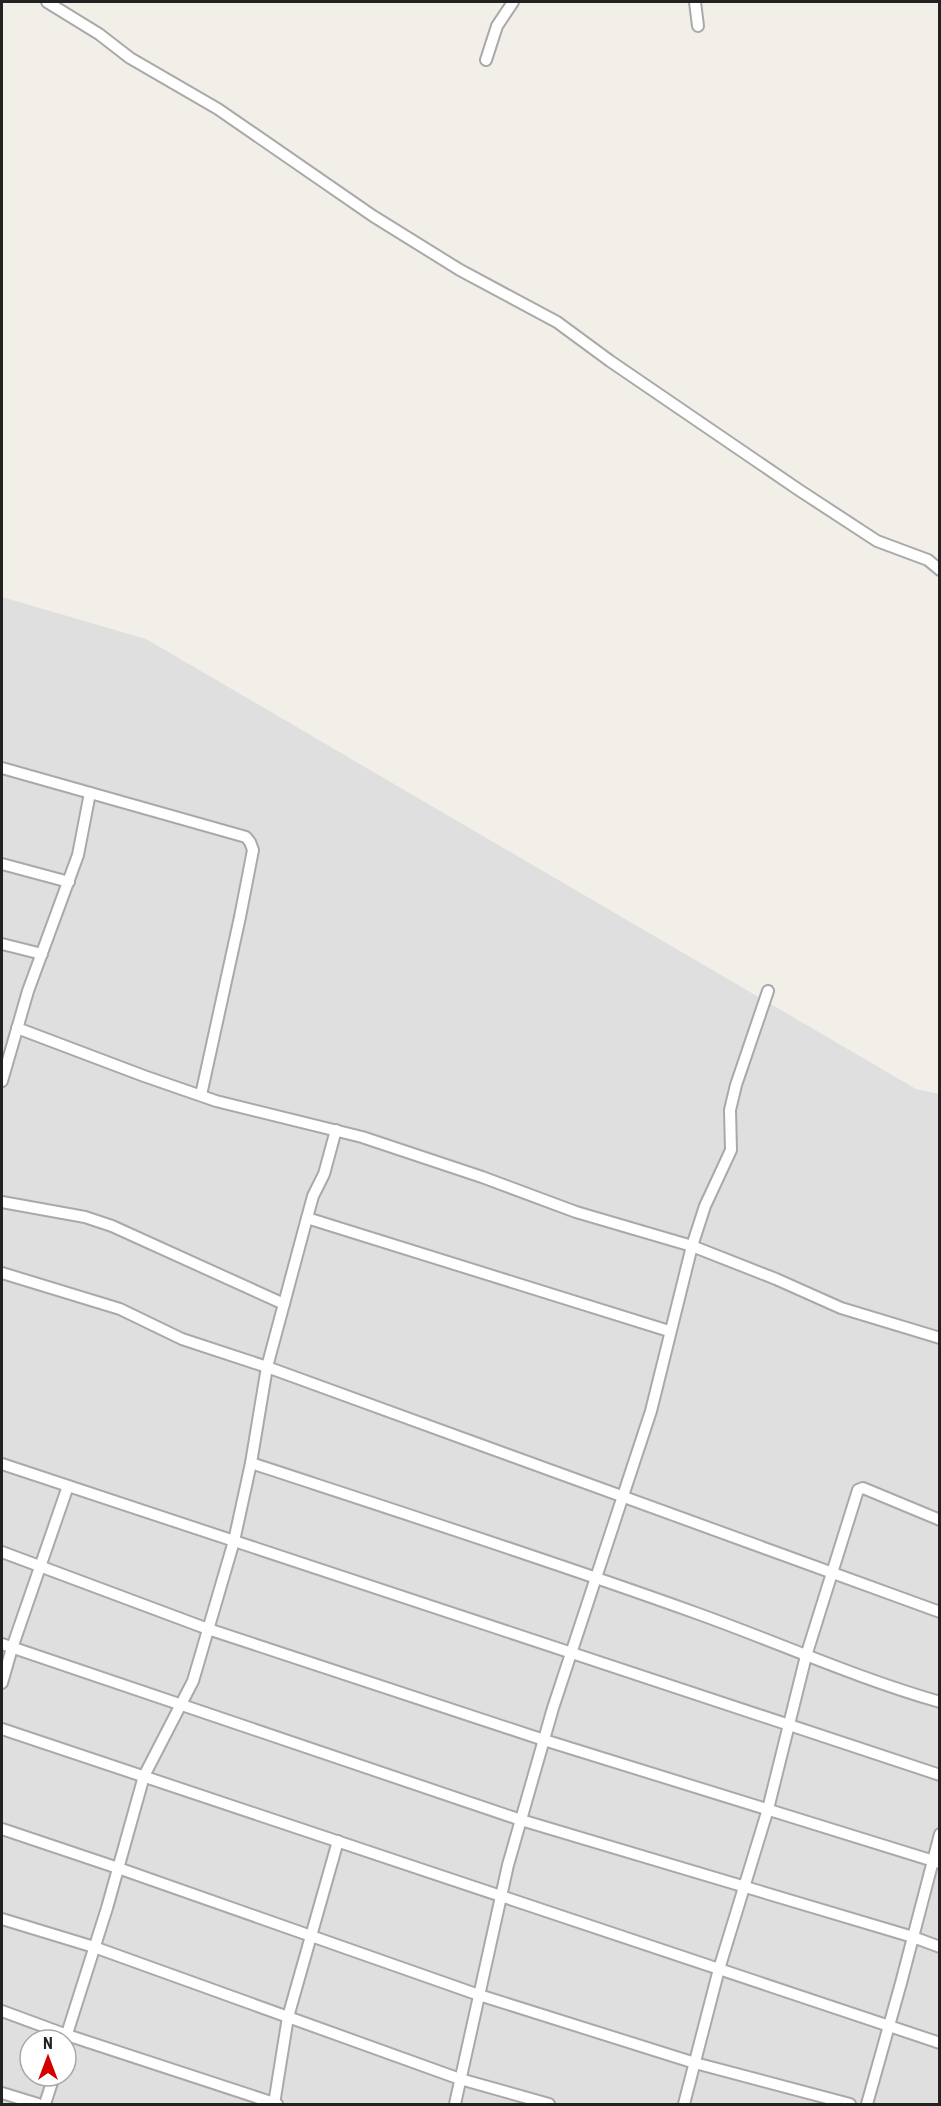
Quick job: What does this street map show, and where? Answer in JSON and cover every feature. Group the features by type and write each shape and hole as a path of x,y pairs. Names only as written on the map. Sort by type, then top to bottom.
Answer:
{"street":[{"path":"47,2 99,34 130,58 218,109 373,216 460,270 556,322 753,459 877,541 928,560 939,570"},
{"path":"486,60 497,26 513,2"},
{"path":"695,2 698,26"},
{"path":"2,768 246,837 250,842 252,850 240,917 201,1095"},
{"path":"2,1081 16,1028 82,840 90,793"},
{"path":"2,864 69,882"},
{"path":"2,944 42,954"},
{"path":"454,2104 500,1896 521,1820 544,1740 651,1411 669,1331 692,1246 705,1206 731,1150 730,1110 736,1085 768,991"},
{"path":"16,1028 201,1095 336,1130 482,1177 576,1212 692,1246 776,1279 841,1308 939,1338"},
{"path":"69,2028 144,1776 193,1681 234,1541 251,1463 267,1367 307,1218 324,1174 336,1130"},
{"path":"2,1202 85,1217 112,1226 284,1304"},
{"path":"307,1218 669,1331"},
{"path":"2,1274 120,1309 182,1339 267,1367 939,1612"},
{"path":"251,1463 596,1577 709,1617 806,1656 939,1702"},
{"path":"2,1464 939,1775"},
{"path":"2,1683 7,1646 41,1567 68,1486"},
{"path":"684,2104 719,1969 768,1809 806,1656 858,1490 863,1488 939,1520"},
{"path":"2,1552 208,1629 544,1740 936,1862"},
{"path":"7,1646 521,1820 913,1937 939,1947"},
{"path":"2,1729 939,2043"},
{"path":"2,1829 479,1995 695,2063 850,2104"},
{"path":"867,2104 936,1862 939,1834"},
{"path":"78,2042 275,2104 288,2017 338,1841"},
{"path":"2,1919 94,1947 460,2079 549,2104"},
{"path":"2,2011 42,2028"},
{"path":"45,2104 50,2088"},
{"path":"2,2092 38,2104"}],"shaded area":[{"path":"2,597 146,639 916,1089 939,1094 939,2104 2,2104"}]}
